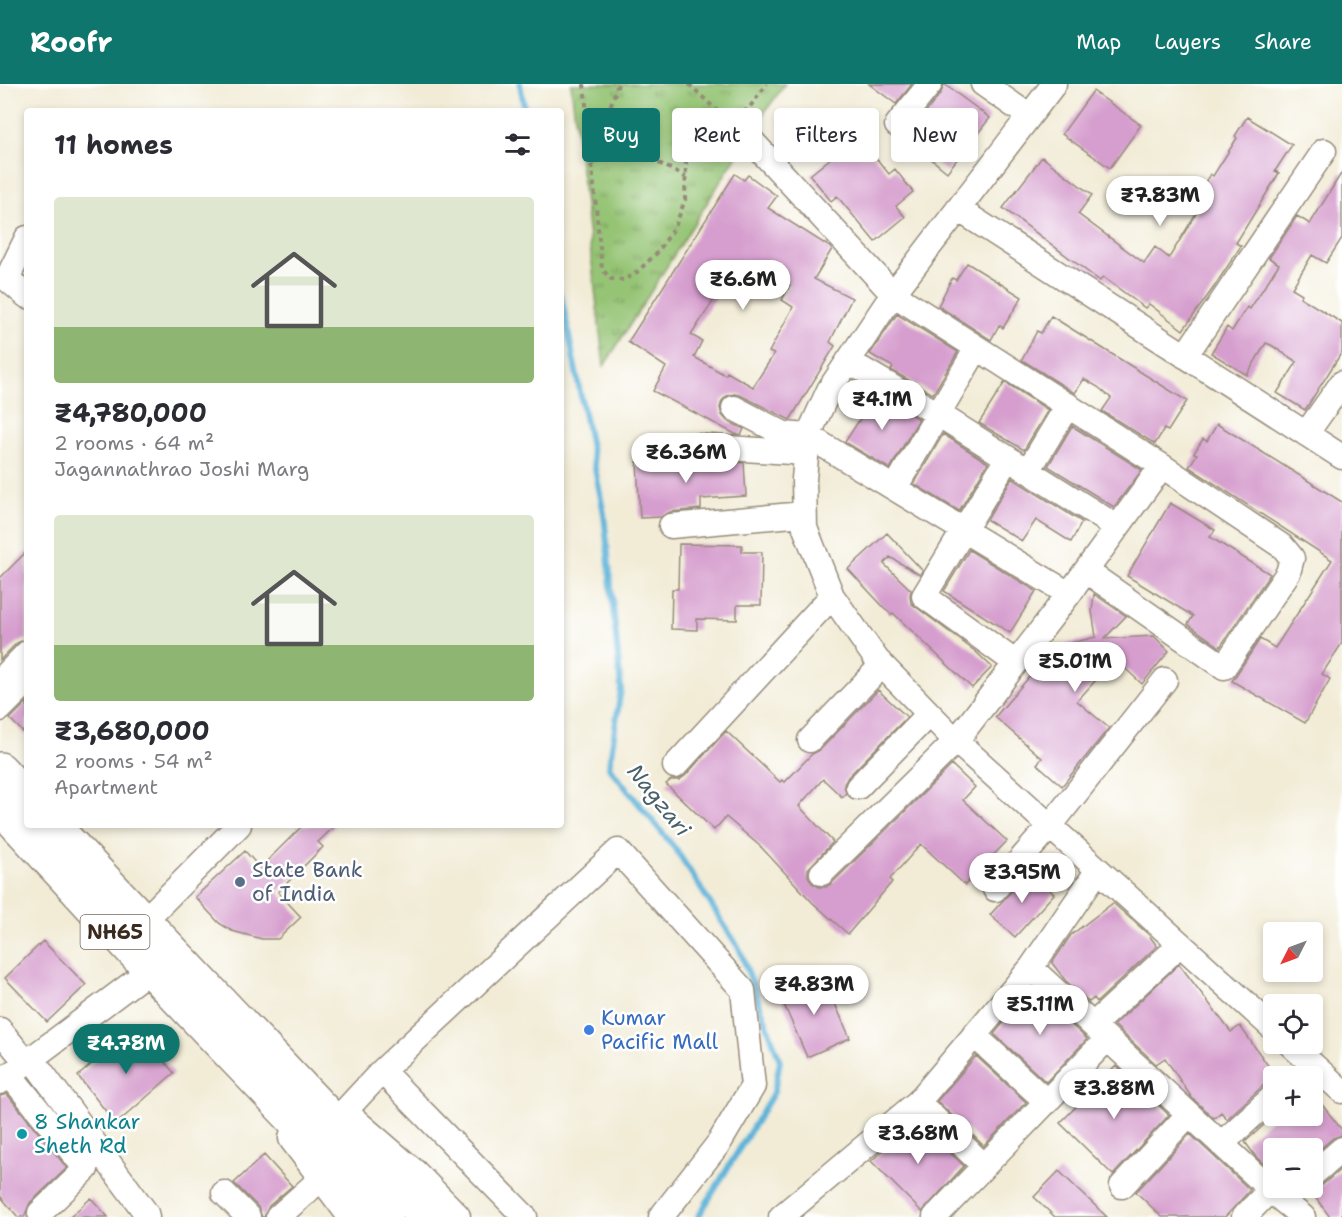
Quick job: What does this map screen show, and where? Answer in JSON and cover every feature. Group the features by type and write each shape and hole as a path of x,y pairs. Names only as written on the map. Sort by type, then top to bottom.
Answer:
{"highway":[{"name":"NH65","path":"15,789 24,801"},
{"name":"NH65","path":"44,828 150,970 242,1046 408,1213"},
{"name":"NH65","path":"56,828 144,921 242,1046"}],"main road":[{"path":"242,1046 343,1113 413,1174 455,1217"},
{"path":"242,1046 323,1176 354,1217"}],"street":[{"path":"911,108 930,84"},
{"path":"983,84 1029,116"},
{"path":"1054,84 893,294 829,390 807,444 804,479 805,528 832,596 882,665 956,741 1263,1019"},
{"path":"1185,356 1324,151"},
{"path":"762,152 893,294 1162,466 1283,547 1292,558 1288,573 1224,667 1086,571"},
{"path":"958,209 1342,457"},
{"path":"24,246 11,279 24,293"},
{"path":"895,488 977,348"},
{"path":"848,361 938,414 1118,527"},
{"path":"1306,434 1342,383"},
{"path":"1028,471 1068,405"},
{"path":"734,408 784,435 895,488 1069,594"},
{"path":"696,446 807,444"},
{"path":"1007,459 924,596 1016,663"},
{"path":"822,873 956,741 1069,594 1162,466"},
{"path":"672,526 804,514"},
{"path":"675,766 832,596"},
{"path":"0,681 24,656"},
{"path":"810,740 882,665"},
{"path":"995,890 1050,826 1166,680"},
{"path":"0,709 24,685"},
{"path":"858,787 929,714"},
{"path":"144,921 236,828"},
{"path":"343,1113 382,1071 618,851 743,990 753,1086 719,1143 661,1217"},
{"path":"781,1217 918,1102 1031,968 1098,870"},
{"path":"935,1217 1047,1102 1100,1032 1169,956"},
{"path":"1031,968 1221,1144 1263,1177"},
{"path":"17,1070 150,970"},
{"path":"0,1030 17,1070 86,1169 40,1213"},
{"path":"974,1035 1047,1102"},
{"path":"1301,1054 1342,1091"},
{"path":"17,1070 146,1213 147,1217"},
{"path":"382,1071 525,1217"},
{"path":"918,1102 984,1166"},
{"path":"1221,1144 1263,1106"},
{"path":"1122,1185 1189,1114"},
{"path":"1323,1165 1342,1149"},
{"path":"278,1217 323,1176"},
{"path":"224,1192 248,1217"},
{"path":"1244,1217 1274,1198"},
{"path":"1288,1198 1303,1217"}],"path":[{"path":"584,84 602,269 611,279 624,280 637,272 657,253 675,227 685,200 686,162"},
{"path":"618,84 602,133 686,177"},
{"path":"689,84 714,108"},
{"path":"749,108 767,84"}],"green space":[{"path":"571,84 785,84 762,116 762,108 672,108 672,162 733,162 604,366"}],"building":[{"path":"869,84 912,84 896,104"},
{"path":"944,84 976,108 929,108 941,93"},
{"path":"1093,91 1141,125 1110,168 1062,134"},
{"path":"978,109 990,118 978,133"},
{"path":"1247,117 1292,145 1275,171 1279,173 1236,243 1241,246 1183,330 1149,304 1145,308 1103,277 1100,281 1003,208 1042,157 1092,195 1078,214 1144,263 1155,247 1169,258 1200,207 1193,203 1210,174 1213,176 1237,138 1235,136"},
{"path":"826,162 879,162 889,174 895,169 913,192 896,206 905,217 875,242 837,196 831,201 810,175"},
{"path":"935,162 955,162 947,172"},
{"path":"1342,172 1342,238 1326,263 1312,255 1292,288 1302,294 1300,297 1342,323 1342,352 1305,410 1277,393 1297,362 1271,345 1266,343 1247,375 1211,353 1227,327 1232,331 1247,307 1250,309 1279,264 1269,258 1297,216 1310,224"},
{"path":"735,174 744,180 748,175 777,196 768,208 832,249 814,279 852,298 830,342 835,346 790,420 740,395 727,396 722,401 720,408 722,415 727,421 744,429 741,435 653,391 666,367 628,342","holes":["749,262 790,285 782,300 793,307 769,352 774,354 753,387 727,372 725,375 694,357 702,341 691,335 731,274 738,278"]},
{"path":"967,263 1022,297 1003,328 999,325 991,340 938,306 952,278 956,280"},
{"path":"897,314 958,352 933,394 891,370 893,367 870,354"},
{"path":"1051,316 1187,401 1168,431 1164,429 1155,444 1102,411 1111,398 1098,387 1084,379 1075,393 1022,360 1037,331 1041,333"},
{"path":"1005,382 1048,410 1024,450 979,423"},
{"path":"876,394 919,419 890,469 845,442"},
{"path":"1217,424 1342,502 1342,643 1322,674 1330,679 1305,723 1232,681 1260,639 1275,648 1332,560 1189,467 1203,439 1207,441"},
{"path":"1072,426 1142,470 1114,507 1048,466"},
{"path":"943,434 988,463 959,511 914,484"},
{"path":"690,459 744,463 746,496 701,499 701,509 670,512 661,517 640,518 637,462"},
{"path":"1012,478 1082,522 1071,542 1036,520 1022,541 987,520"},
{"path":"1170,503 1215,530 1210,537 1270,574 1220,647 1188,624 1193,616 1127,576"},
{"path":"887,533 923,571 920,575 890,557 884,564 911,590 911,603 976,652 992,667 972,688 893,613 891,615 848,569"},
{"path":"679,544 742,545 742,552 762,552 761,605 737,605 737,620 697,619 697,630 671,629 672,589 678,589"},
{"path":"969,550 1036,591 1010,633 944,591"},
{"path":"24,554 24,640 17,643 0,660 0,578"},
{"path":"1094,594 1126,616 1104,639 1154,636 1169,651 1142,684 1115,659 1077,701 1109,728 1062,786 1037,764 1042,758 995,717 1055,647 1096,637 1092,611"},
{"path":"878,690 907,717 848,777 844,784 846,793 842,797 823,779 799,806 833,842 808,869 808,876 812,883 819,887 826,887 832,883 952,765 975,787 963,800 1007,841 965,885 921,844 890,879 892,882 848,934 813,903 761,847 726,817 714,830 666,784 685,776 726,731 780,782 782,780 785,782 812,754 820,750"},
{"path":"24,705 24,733 10,719"},
{"name":"State Bank of India","path":"300,828 333,828 318,842 323,847 278,892 301,917 278,939 262,939 232,931 219,923 195,897 245,851 260,868"},
{"path":"1029,871 1054,894 1015,937 990,915"},
{"path":"1113,903 1148,934 1157,946 1097,1002 1094,998 1089,1002 1065,980 1052,963 1071,935"},
{"path":"43,941 86,985 47,1022 5,978"},
{"path":"1179,964 1231,1032 1240,1026 1268,1066 1263,1066 1263,1086 1227,1119 1221,1112 1214,1118 1192,1098 1165,1058 1156,1064 1114,1025"},
{"path":"822,974 850,1038 807,1057 779,993"},
{"path":"1032,989 1087,1039 1046,1082 994,1034"},
{"path":"135,1026 174,1073 116,1124 78,1076"},
{"path":"976,1056 1026,1102 984,1146 937,1101"},
{"path":"1116,1066 1169,1115 1113,1175 1060,1123"},
{"name":"8 Shankar Sheth Rd","path":"7,1094 67,1168 30,1203 24,1217 18,1217 0,1196 0,1096"},
{"path":"1323,1106 1342,1130 1342,1135 1333,1138 1323,1147 1323,1138 1263,1138 1263,1163 1245,1142 1263,1126 1323,1126"},
{"path":"917,1121 964,1166 922,1212 871,1161"},
{"path":"1190,1134 1250,1190 1225,1217 1162,1217 1136,1192"},
{"path":"264,1155 292,1186 269,1206 262,1217 258,1207 234,1183"},
{"path":"1342,1168 1342,1217 1330,1217 1316,1198 1323,1198 1323,1184"},
{"path":"1059,1171 1107,1217 1055,1217 1034,1197"},
{"path":"91,1198 108,1217 70,1217"}],"waterway":[{"name":"Nagzari","path":"520,84 524,108"},
{"name":"Nagzari","path":"564,310 604,514 621,689 609,767 677,851 740,950 780,1061 774,1092 698,1217"}],"place":[{"name":"State Bank of India","path":"240,882"},
{"name":"Kumar Pacific Mall","path":"589,1030"},
{"name":"8 Shankar Sheth Rd","path":"22,1134"}]}
